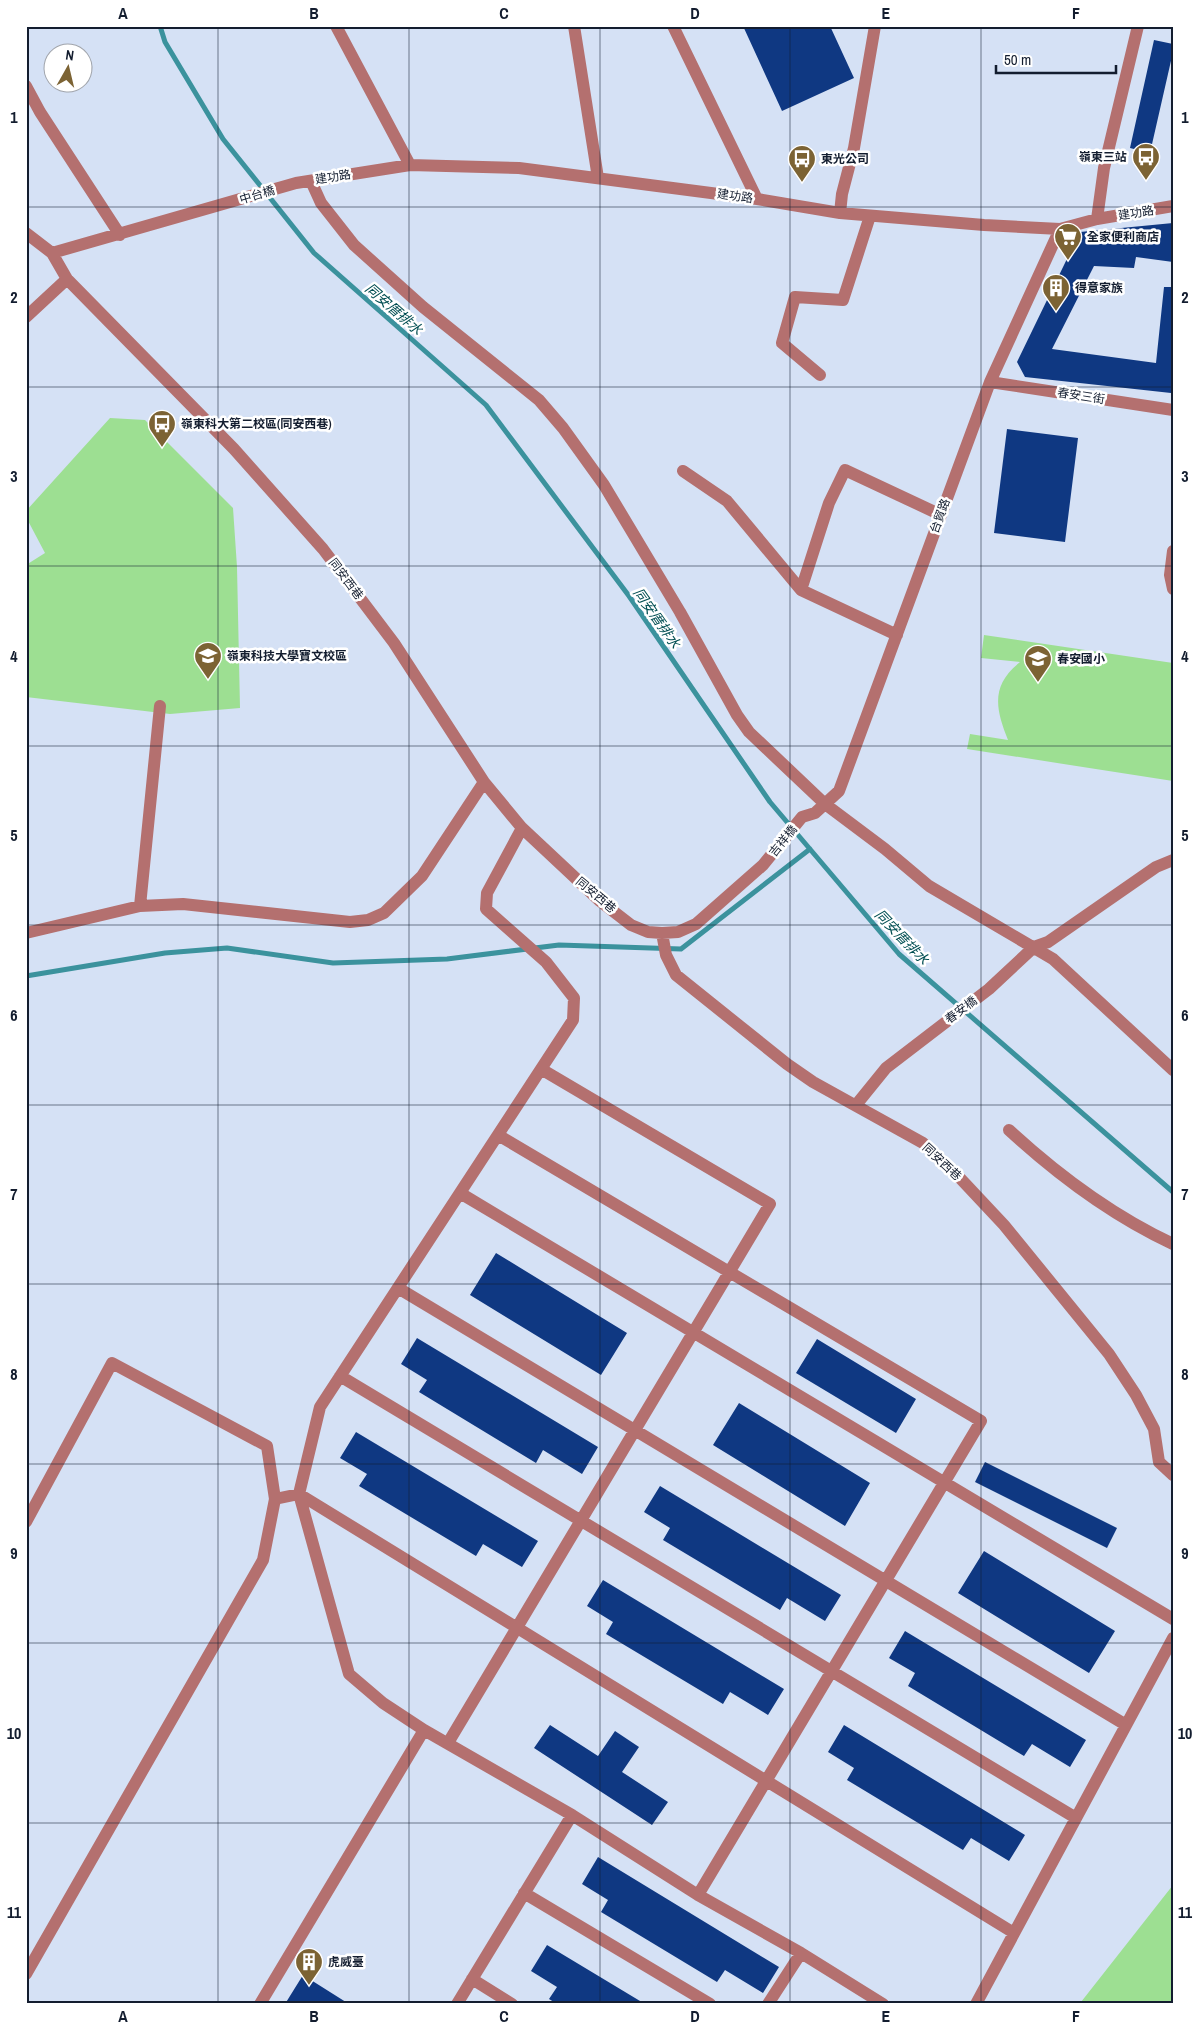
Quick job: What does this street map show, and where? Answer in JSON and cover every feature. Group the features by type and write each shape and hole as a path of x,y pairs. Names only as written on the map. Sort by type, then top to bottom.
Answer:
{"street":[{"path":"336,26 410,166"},
{"path":"574,26 598,178"},
{"path":"673,26 757,199"},
{"path":"840,213 842,194 854,148 875,26"},
{"path":"1097,219 1104,168 1138,26"},
{"path":"26,86 40,112 120,234 52,253 26,233"},
{"name":"建功路","path":"296,183 410,166 519,168 757,199 840,213 1060,229 1097,219 1173,206"},
{"path":"312,181 321,204 354,245 423,307 540,400 563,428 604,485 680,612 736,714 749,732 825,804 885,849 929,886 1053,959 1173,1070"},
{"name":"中台橋","path":"120,234 219,207 296,183"},
{"path":"820,375 782,343 795,296 843,300 870,216"},
{"name":"台貿路","path":"802,817 815,812 839,791 990,382 1060,229"},
{"name":"同安西巷","path":"52,253 67,279 234,449 324,549 394,643 484,782 522,828 600,901 631,925 648,932 662,933 666,955 676,975 787,1064 814,1082 922,1143 959,1177 1004,1225 1109,1354 1136,1396 1154,1430 1159,1462 1173,1475"},
{"path":"26,317 67,279"},
{"name":"春安三街","path":"990,382 1173,410"},
{"path":"801,590 830,503 845,470 941,515"},
{"path":"683,471 727,501 801,590 897,635"},
{"path":"1173,551 1170,575 1173,589"},
{"path":"140,906 160,706"},
{"path":"26,933 140,906 183,904 350,922 368,920 384,913 422,876 484,782"},
{"name":"吉祥橋","path":"662,933 678,932 696,924 763,865 802,817"},
{"path":"522,828 487,892 486,909 546,962 574,998 573,1020 320,1408 299,1494 349,1674 383,1703 424,1730 572,1815 698,1895 800,1953 883,2004"},
{"path":"1034,947 1048,942 1156,867 1173,860"},
{"name":"春安橋","path":"856,1105 886,1068 989,989 1034,947"},
{"path":"448,1743 770,1204 541,1069"},
{"path":"1009,1130 1053,1170 1110,1211 1173,1244"},
{"path":"498,1135 981,1421 698,1895"},
{"path":"460,1193 1173,1619"},
{"path":"398,1288 1126,1725"},
{"path":"26,1522 112,1363 267,1446 275,1498 263,1560 26,1974"},
{"path":"340,1376 580,1523 832,1670 1076,1818"},
{"path":"275,1498 299,1494 516,1629 767,1779 1014,1933"},
{"path":"976,2004 1173,1638"},
{"path":"260,2004 424,1730"},
{"path":"457,2004 572,1815"},
{"path":"524,1893 710,2004"},
{"path":"768,2004 800,1953"},
{"path":"472,1979 512,2004"}],"green space":[{"path":"110,418 145,420 233,508 237,567 240,708 170,714 26,697 26,565 45,553 26,517 26,511"},
{"path":"984,635 1173,663 1173,781 967,749 970,734 1008,740 1000,718 998,698 1004,679 1020,662 981,658"},
{"path":"1173,1885 1173,2004 1080,2004 1081,2002"}],"building":[{"path":"743,26 830,26 854,78 782,111"},
{"path":"1154,40 1173,44 1173,52 1150,153 1130,148"},
{"name":"得意家族","path":"1173,223 1173,262 1136,257 1134,268 1094,266 1052,349 1156,363 1164,287 1173,287 1171,393 1025,377 1017,362 1080,232"},
{"path":"1007,429 1078,438 1065,542 994,533"},
{"path":"496,1253 627,1333 601,1375 470,1295"},
{"path":"417,1338 598,1447 582,1474 543,1450 536,1463 419,1392 427,1380 401,1364"},
{"path":"817,1339 916,1399 896,1433 796,1373"},
{"path":"739,1403 870,1483 845,1526 713,1445"},
{"path":"356,1432 538,1541 522,1567 483,1544 476,1556 359,1486 367,1474 340,1458"},
{"path":"985,1462 1117,1528 1107,1548 975,1482"},
{"path":"660,1486 841,1595 825,1621 787,1598 780,1610 663,1540 670,1528 644,1512"},
{"path":"984,1551 1115,1631 1089,1673 958,1593"},
{"path":"603,1580 784,1689 768,1715 730,1692 723,1704 606,1634 613,1622 587,1606"},
{"path":"905,1631 1086,1740 1070,1767 1032,1744 1024,1756 908,1686 915,1673 889,1658"},
{"path":"550,1725 598,1756 615,1731 639,1747 622,1772 668,1802 652,1825 534,1748"},
{"path":"844,1725 1025,1835 1009,1861 971,1838 963,1850 847,1780 854,1768 828,1752"},
{"path":"598,1857 779,1967 763,1993 725,1970 717,1982 601,1912 608,1900 582,1884"},
{"path":"547,1945 645,2004 557,2004 549,1999 557,1987 531,1971"},
{"name":"虎威臺","path":"303,1975 349,2004 285,2004"}],"waterway":[{"name":"同安厝排水","path":"160,26 165,42 223,139 314,253 486,405 629,596 770,802 899,954 1173,1192"},
{"path":"26,976 165,953 227,948 333,963 447,959 559,945 681,949 810,849"}],"place":[{"name":"嶺東三站","path":"1146,181"},
{"name":"東光公司","path":"802,183"},
{"name":"全家便利商店","path":"1068,261"},
{"name":"得意家族","path":"1056,312"},
{"name":"嶺東科大第二校區(同安西巷)","path":"162,448"},
{"name":"嶺東科技大學寶文校區","path":"208,680"},
{"name":"春安國小","path":"1038,683"},
{"name":"虎威臺","path":"309,1986"}]}
